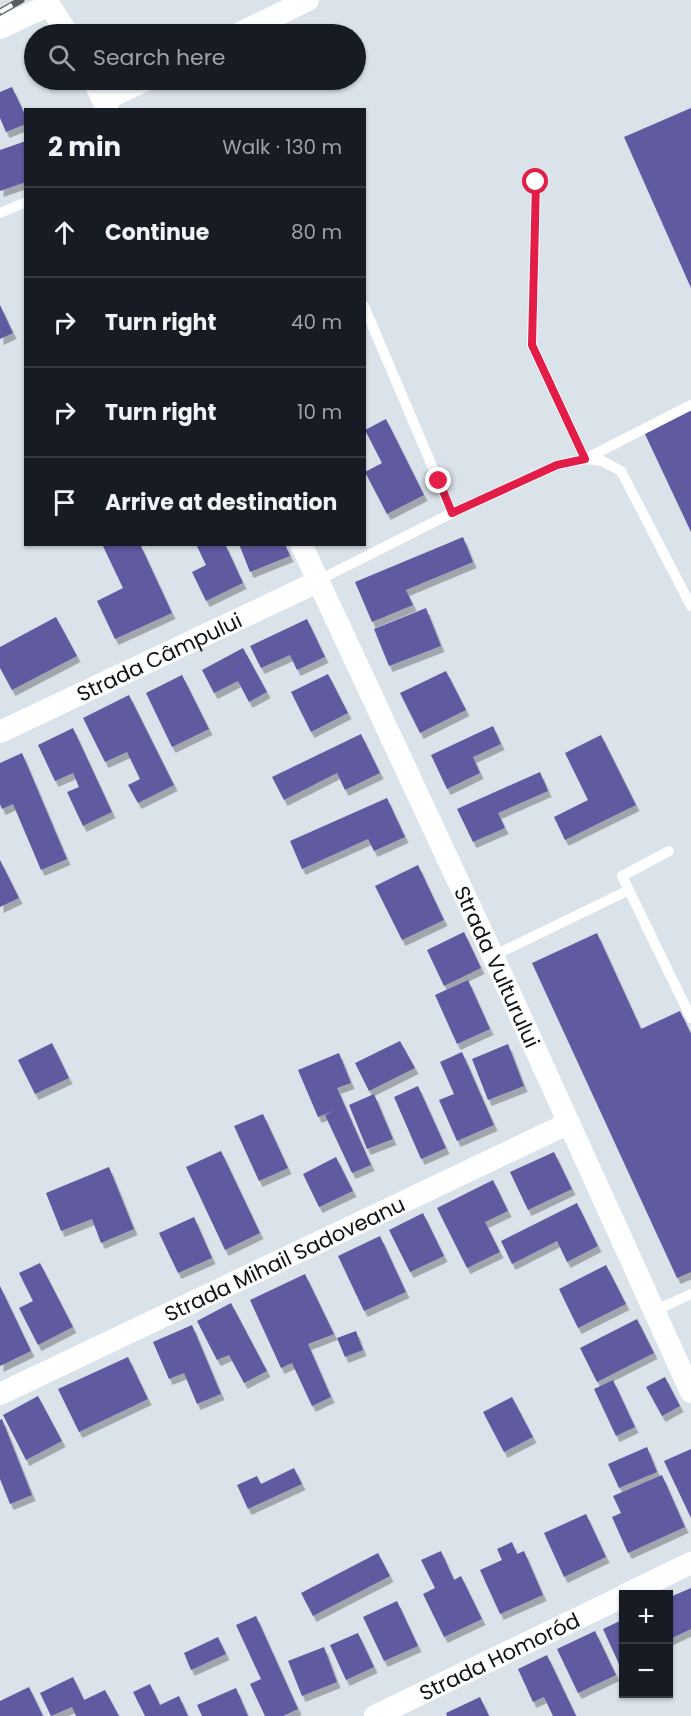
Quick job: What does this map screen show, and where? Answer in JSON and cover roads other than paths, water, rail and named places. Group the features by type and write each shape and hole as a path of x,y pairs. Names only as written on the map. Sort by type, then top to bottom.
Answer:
{"street":[{"path":"259,24 308,0"},
{"path":"0,28 48,2 62,24"},
{"path":"98,90 106,105 130,90"},
{"name":"Strada Vulturului","path":"302,546 494,956 691,1392"},
{"name":"Strada Câmpului","path":"0,732 317,582"},
{"name":"Strada Mihail Sadoveanu","path":"0,1394 569,1123"},
{"name":"Strada Homoród","path":"635,1590 691,1563"},
{"name":"Strada Homoród","path":"375,1716 619,1598"}],"lane":[{"path":"536,182 532,345 585,459"},
{"path":"0,213 24,203"},
{"path":"366,311 452,513"},
{"path":"317,582 452,513 557,465 585,459 691,405"},
{"path":"585,459 602,461 621,471 691,606"},
{"path":"669,851 622,876 691,1018"},
{"path":"494,956 629,891"},
{"path":"654,1311 691,1293"}],"railway":[{"path":"0,12 21,0"}]}
